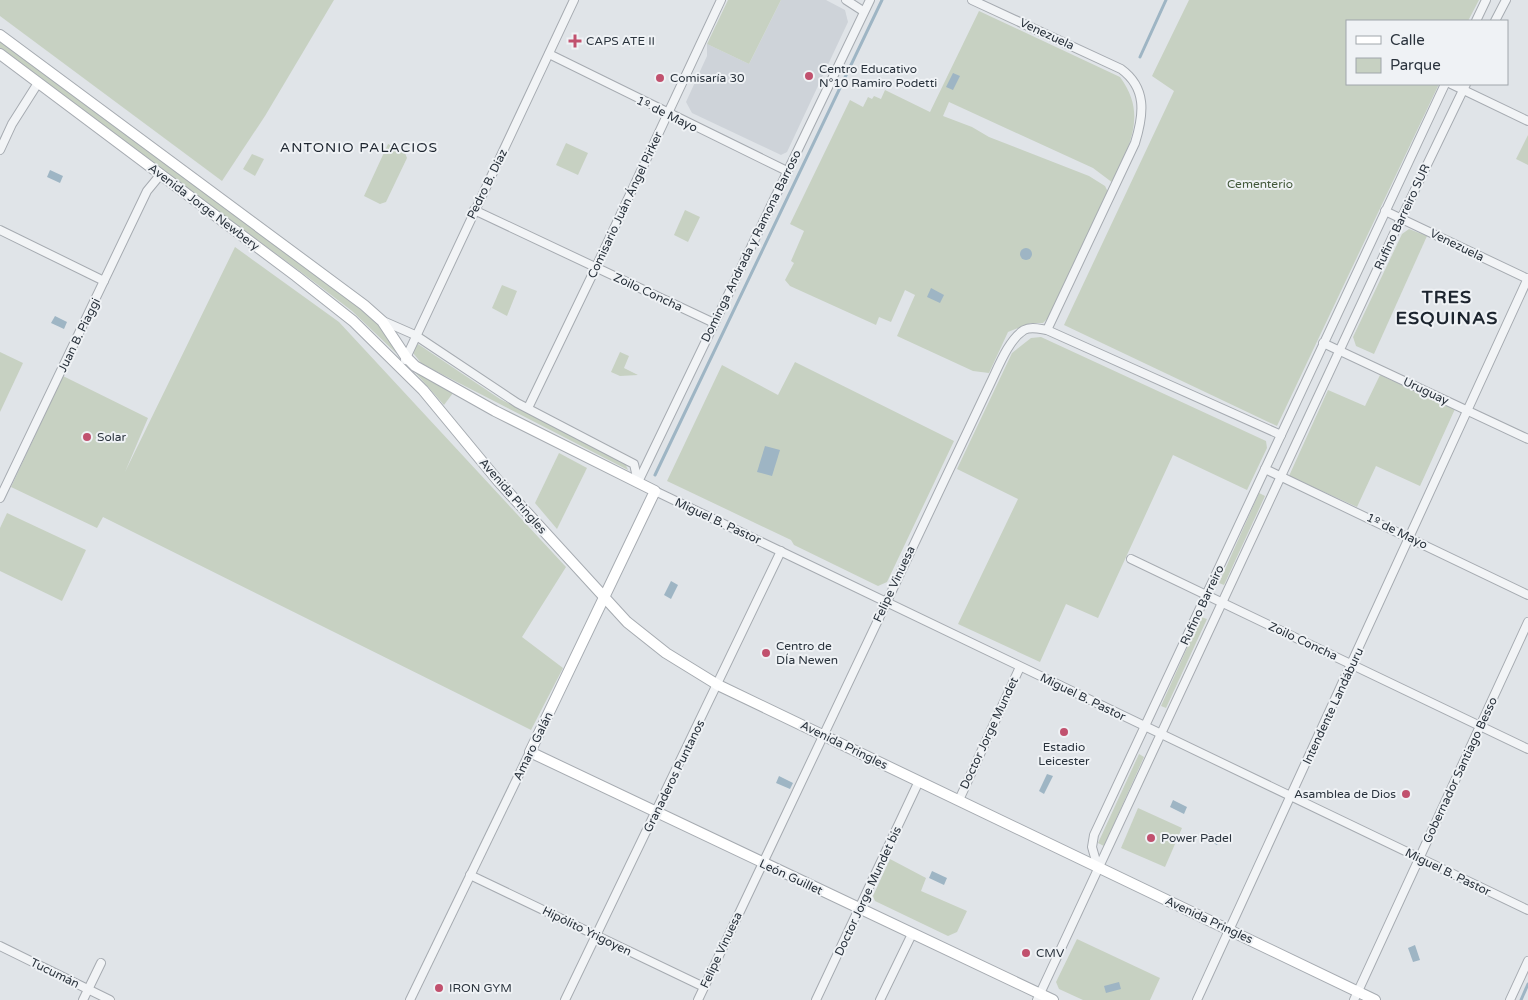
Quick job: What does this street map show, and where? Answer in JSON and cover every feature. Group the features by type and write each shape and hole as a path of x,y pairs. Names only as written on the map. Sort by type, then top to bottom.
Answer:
{"main road":[{"name":"Avenida Jorge Newbery","path":"0,35 342,288 382,321 406,357"},
{"name":"Avenida Jorge Newbery","path":"0,54 327,300 353,321 401,369"},
{"name":"Miguel B. Pastor","path":"406,357 428,374 495,411 655,491"},
{"name":"Avenida Pringles","path":"401,369 423,390 500,482 605,600 654,644 718,685 1229,930 1356,996 1375,1000"},
{"name":"Amaro Galán","path":"530,752 605,600 655,491"},
{"name":"León Guillet","path":"530,752 912,934 1038,997 1053,1000"}],"street":[{"name":"Pedro B. Díaz","path":"401,369 415,335 574,0"},
{"name":"Comisario Juán Ángel Pirker","path":"528,408 596,268 721,0"},
{"path":"846,0 863,10"},
{"name":"Dominga Andrada y Ramona Barroso","path":"638,482 863,10 870,0"},
{"name":"Venezuela","path":"972,0 1121,68 1133,78 1142,109 1135,143 1047,330"},
{"path":"1476,20 1486,0"},
{"path":"1496,20 1506,0"},
{"name":"1º de Mayo","path":"549,54 667,114 786,171"},
{"path":"0,150 12,124 38,82"},
{"name":"Rufino Barreiro SUR","path":"1323,343 1445,85"},
{"path":"1464,87 1528,121"},
{"name":"Rufino Barreiro SUR","path":"1339,351 1464,87"},
{"name":"Juan B. Piaggi","path":"0,498 147,191 161,174"},
{"name":"Zoilo Concha","path":"474,210 714,323"},
{"name":"Venezuela","path":"1385,211 1528,279"},
{"path":"0,230 104,281"},
{"name":"Intendente Landáburu","path":"1197,1000 1528,279"},
{"name":"Avenida Jorge Newbery","path":"382,321 415,335"},
{"name":"Felipe Vinuesa","path":"698,1000 990,384 1014,340 1024,330 1036,328 1047,330"},
{"path":"1047,330 1280,435"},
{"path":"415,335 528,408 634,464 638,482"},
{"name":"Uruguay","path":"1323,343 1528,439"},
{"name":"Rufino Barreiro","path":"1098,868 1092,847 1094,835 1146,727 1323,343"},
{"name":"Rufino Barreiro","path":"1038,997 1339,351"},
{"name":"1º de Mayo","path":"1265,469 1281,475 1528,595"},
{"name":"Miguel B. Pastor","path":"655,491 1528,910"},
{"name":"Granaderos Puntanos","path":"565,1000 781,551"},
{"name":"Zoilo Concha","path":"1131,559 1528,749"},
{"name":"Gobernador Santiago Besso","path":"1356,996 1528,622"},
{"name":"Doctor Jorge Mundet","path":"958,800 1020,667"},
{"name":"Amaro Galán","path":"414,999 470,875 530,752"},
{"name":"Doctor Jorge Mundet bis","path":"816,1000 919,782"},
{"name":"Hipólito Yrigoyen","path":"470,875 704,987"},
{"path":"880,1000 912,934"},
{"name":"Tucumán","path":"0,946 110,1000"},
{"path":"1510,1000 1528,961"},
{"path":"83,1000 101,963"}],"shaded area":[{"path":"781,0 826,0 845,10 848,22 787,152 781,155 692,113 686,102 707,56 707,44 749,64"}],"green space":[{"path":"0,0 334,0 265,116 222,181 0,16"},
{"path":"728,0 781,0 749,64 707,44"},
{"name":"Cementerio","path":"1189,0 1479,0 1469,20 1346,20 1346,85 1439,85 1277,426 1064,325 1174,91 1152,76"},
{"path":"979,11 1120,77 1133,104 1134,117 1130,143 1113,183 1093,168 949,102 943,116 972,127 989,137 1089,176 1105,186 1108,192 1055,311 1043,323 1031,323 1008,332 989,373 973,371 897,336 915,295 905,290 891,322 879,317 876,325 790,286 785,280 794,263 791,261 804,231 790,224 850,100 863,107 868,97 872,99 874,96 881,99 885,90 930,112"},
{"path":"0,40 367,311 378,322 397,354 352,311 309,278 0,50"},
{"path":"1528,135 1528,165 1516,159"},
{"path":"566,143 588,153 578,175 556,165"},
{"path":"388,144 405,153 407,158 386,202 380,204 364,196"},
{"path":"252,154 264,159 255,176 243,169"},
{"path":"685,210 700,217 688,242 674,235"},
{"path":"1409,229 1427,236 1374,354 1356,346 1353,337 1402,234"},
{"path":"235,247 339,322 566,567 522,637 563,668 531,730 103,517 97,528 11,487 63,376 148,418 125,472"},
{"path":"502,285 517,291 507,316 492,308"},
{"path":"1041,337 1266,441 1267,448 1247,490 1173,455 1098,618 1066,604 1040,662 958,624 1018,499 957,469 1012,353 1031,338"},
{"path":"418,344 500,399 625,463 628,470 422,364 413,353"},
{"path":"0,352 23,363 0,412"},
{"path":"620,352 629,356 624,368 638,375 620,376 611,372"},
{"path":"795,362 954,441 887,582 878,586 794,545 791,540 667,481 722,365 778,395"},
{"path":"414,371 453,393 444,405"},
{"path":"1380,375 1455,409 1420,486 1376,466 1357,507 1289,476 1328,390 1365,406"},
{"path":"559,453 587,468 557,529 535,503"},
{"path":"1259,493 1265,496 1224,585 1219,583"},
{"path":"7,513 86,550 62,601 0,571 0,528"},
{"path":"1201,617 1207,619 1166,708 1161,706"},
{"path":"1139,754 1144,757 1104,846 1098,843"},
{"name":"Power Padel","path":"1138,808 1182,828 1165,867 1121,848"},
{"path":"890,859 926,878 921,891 967,911 957,932 948,936 875,901 873,896"},
{"path":"1077,939 1160,978 1150,1000 1083,1000 1059,989 1056,982"}],"water":[{"path":"953,73 960,76 953,90 946,87"},
{"path":"50,170 63,176 60,183 47,177"},
{"path":"1026,248 1032,254 1026,260 1020,254"},
{"path":"931,288 944,295 940,303 927,297"},
{"path":"55,316 67,322 64,329 51,323"},
{"path":"765,446 780,450 772,476 757,472"},
{"path":"671,581 678,585 671,599 664,595"},
{"path":"1047,774 1053,776 1044,794 1039,791"},
{"path":"779,776 793,783 790,789 776,783"},
{"path":"1173,800 1187,807 1184,814 1170,807"},
{"path":"1206,832 1220,839 1217,845 1203,838"},
{"path":"932,871 947,878 944,885 929,878"},
{"path":"1415,945 1420,960 1413,962 1408,948"},
{"path":"1119,982 1121,989 1106,993 1104,986"}],"waterway":[{"path":"655,475 882,0"},
{"path":"1140,57 1166,0"},
{"path":"1521,1000 1528,984"}],"place":[{"name":"CAPS ATE II","path":"575,41"},
{"name":"Centro Educativo N°10 Ramiro Podetti","path":"809,76"},
{"name":"Comisaría 30","path":"660,78"},
{"name":"Solar","path":"87,437"},
{"name":"Centro de DÍa Newen","path":"766,653"},
{"name":"Estadio Leicester","path":"1064,732"},
{"name":"Asamblea de Dios","path":"1406,794"},
{"name":"Power Padel","path":"1151,838"},
{"name":"CMV","path":"1026,953"},
{"name":"IRON GYM","path":"439,988"}],"district":[{"name":"ANTONIO PALACIOS","path":"359,147"},
{"name":"TRES ESQUINAS","path":"1447,307"}]}
